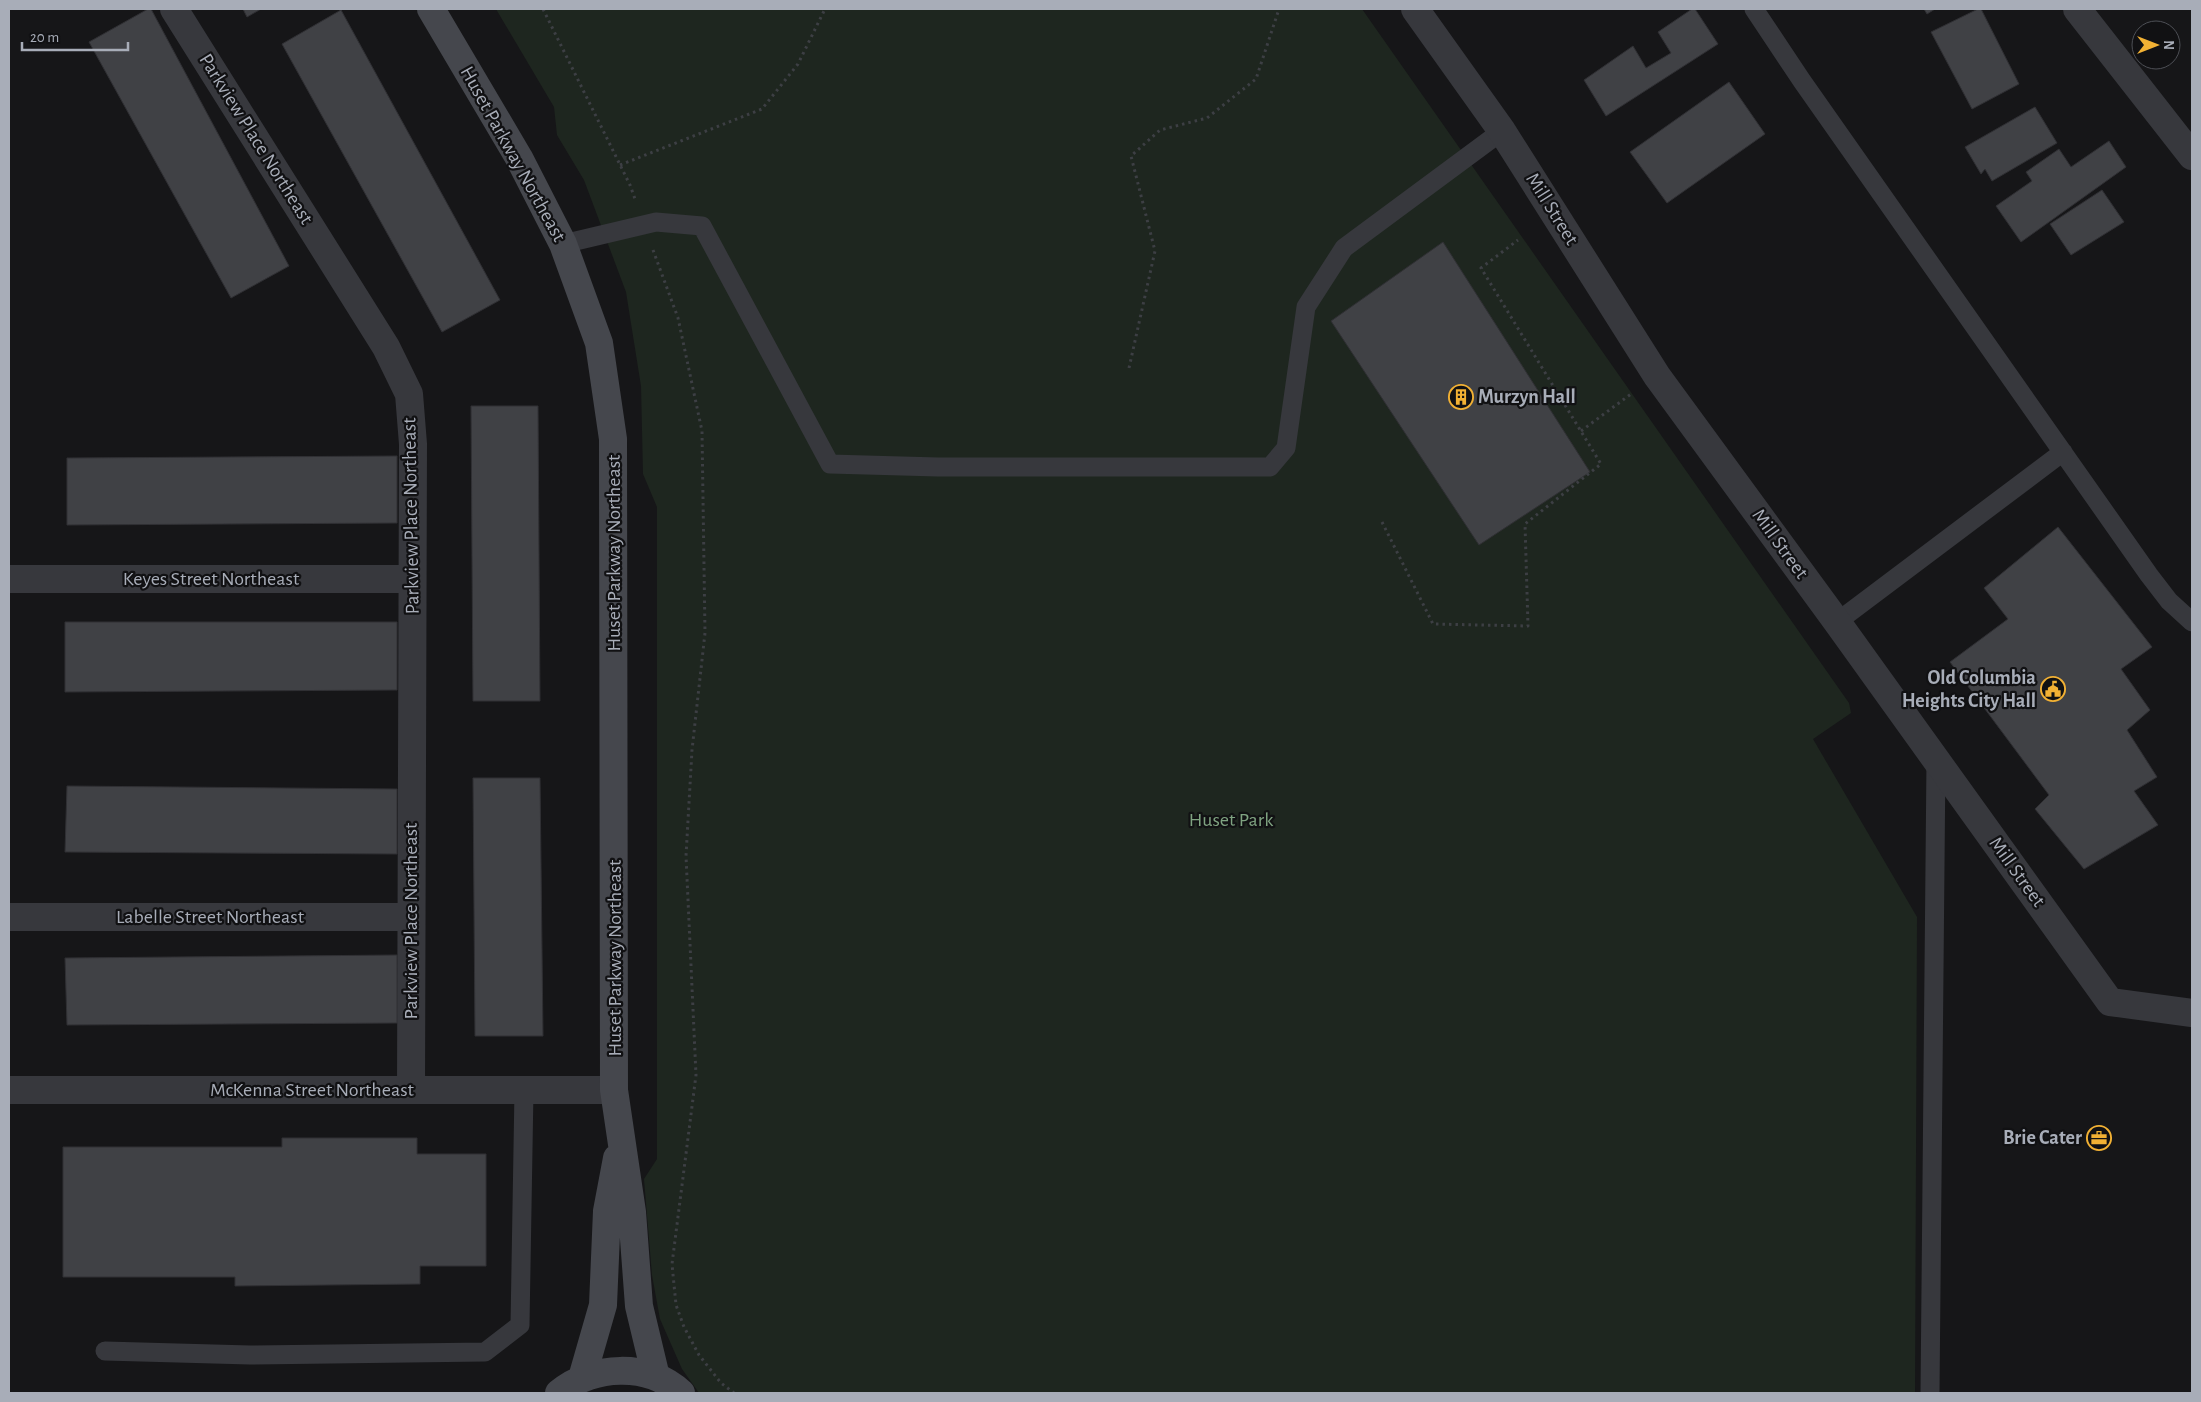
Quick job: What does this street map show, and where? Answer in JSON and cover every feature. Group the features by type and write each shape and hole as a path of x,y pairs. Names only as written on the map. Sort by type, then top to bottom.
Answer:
{"street":[{"name":"Parkview Place Northeast","path":"174,9 386,347 409,394 413,444 411,1090"},
{"name":"Huset Parkway Northeast","path":"431,9 519,158 563,244 600,343 613,439 614,1090 632,1212 639,1306 656,1377"},
{"name":"Mill Street","path":"1415,9 1502,131 1657,376 1837,622 2110,1002 2192,1013"},
{"path":"2077,9 2192,156"},
{"name":"Keyes Street Northeast","path":"9,579 412,579"},
{"name":"Labelle Street Northeast","path":"9,917 411,917"},
{"name":"McKenna Street Northeast","path":"9,1090 614,1090"},
{"name":"Huset Parkway Northeast","path":"582,1378 603,1305 607,1211 620,1140"},
{"path":"559,1393 582,1378 606,1371 631,1371 656,1377 682,1393"}],"lane":[{"path":"1754,9 1802,81 2149,575 2169,601 2192,622"},
{"path":"563,244 656,222 702,226 830,464 938,467 1270,467 1286,448 1306,307 1344,248 1502,131"},
{"path":"1837,622 2063,452"},
{"path":"1930,1393 1936,759"},
{"path":"105,1351 250,1354 485,1352 520,1325 524,1090"}],"path":[{"path":"543,9 630,185"},
{"path":"620,165 762,109 798,64 825,9"},
{"path":"1129,368 1155,251 1131,156 1160,130 1207,118 1256,79 1279,9"},
{"path":"1382,522 1433,624 1528,626 1525,524 1601,464 1481,268 1518,240"},
{"path":"655,256 678,318 702,431 705,633 692,750 686,856 696,1075 672,1264 676,1305 684,1327 700,1355 721,1384 734,1393"},
{"path":"1581,430 1657,376"}],"green space":[{"name":"Huset Park","path":"496,9 1362,9 1849,703 1851,713 1813,739 1917,917 1915,1393 699,1393 682,1369 660,1319 652,1275 644,1179 657,1159 657,507 643,474 641,386 626,292 584,180 557,135 554,107"}],"building":[{"path":"151,9 289,266 231,298 89,42"},
{"path":"243,9 261,9 247,17"},
{"path":"1692,9 1695,9 1718,44 1606,116 1584,80 1633,46 1646,68 1671,53 1658,32"},
{"path":"1924,9 1935,9 1927,14"},
{"path":"1981,9 2019,84 1972,109 1931,32"},
{"path":"341,10 500,300 442,332 282,44"},
{"path":"1729,82 1765,134 1667,203 1630,152"},
{"path":"2035,107 2057,143 1992,181 1985,169 1981,174 1965,147"},
{"path":"2109,141 2126,167 2021,242 1996,206 2032,181 2026,172 2059,149 2071,167"},
{"path":"2102,190 2124,222 2071,255 2050,224"},
{"name":"Murzyn Hall","path":"1443,242 1590,472 1479,545 1331,321"},
{"path":"471,406 538,406 540,701 473,701"},
{"path":"397,456 397,523 67,525 67,458"},
{"name":"Old Columbia Heights City Hall","path":"2058,527 2152,647 2121,669 2150,710 2127,730 2157,777 2134,791 2158,825 2084,869 2035,809 2049,795 1950,662 2008,619 1984,588"},
{"path":"65,622 397,622 397,690 65,692"},
{"path":"473,778 540,778 543,1036 475,1036"},
{"path":"67,786 397,789 397,854 65,852"},
{"path":"397,955 397,1023 67,1025 65,958"},
{"path":"282,1138 417,1138 417,1154 486,1154 486,1266 420,1266 420,1284 235,1286 235,1277 63,1277 63,1147 282,1147"}],"place":[{"name":"Murzyn Hall","path":"1461,397"},
{"name":"Old Columbia Heights City Hall","path":"2053,689"},
{"name":"Brie Cater","path":"2099,1138"}]}
